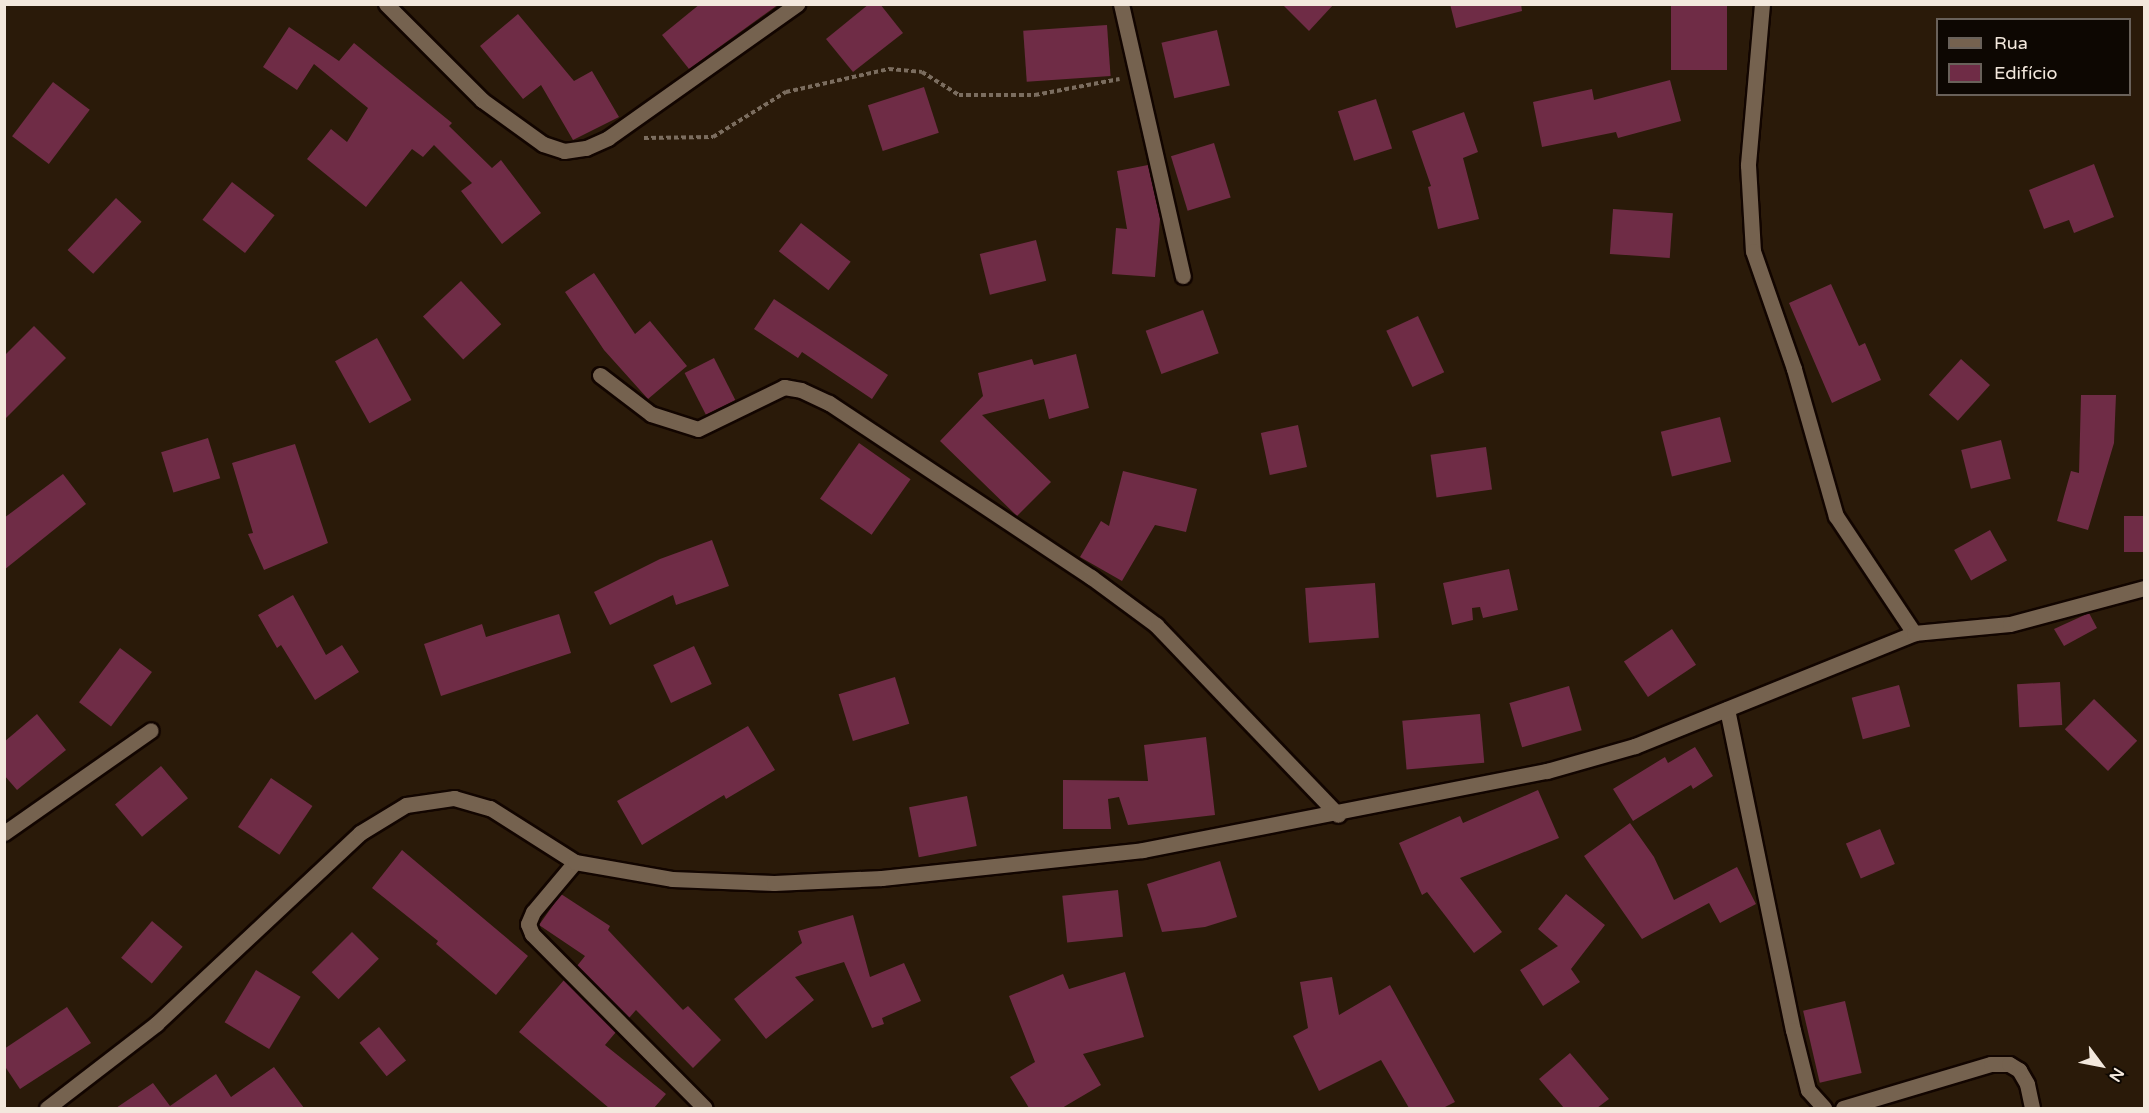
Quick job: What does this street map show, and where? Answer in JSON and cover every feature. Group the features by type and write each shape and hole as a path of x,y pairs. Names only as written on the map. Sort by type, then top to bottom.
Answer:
{"street":[{"path":"386,4 482,100 543,144 564,151 586,148 608,138 796,4"},
{"path":"1121,4 1183,276"},
{"path":"1762,4 1748,165 1753,251 1794,369 1836,516 1914,633"},
{"path":"600,375 651,414 698,429 784,387 801,390 829,403 1091,577 1156,625 1338,815"},
{"path":"47,1108 172,1010 360,833 406,805 454,798 490,808 575,862 672,879 774,883 882,878 1143,850 1338,815 1547,771 1635,746 1914,633 2010,624 2145,588"},
{"path":"1727,709 1793,1030 1808,1090 1824,1108"},
{"path":"4,833 151,730"},
{"path":"575,862 533,912 528,924 532,934 705,1108"},
{"path":"1843,1108 1991,1064 2009,1064 2019,1070 2027,1084 2032,1108"}],"path":[{"path":"608,138 713,137 786,92 889,69 922,72 959,95 1035,95 1137,74"}],"building":[{"path":"700,4 779,4 689,69 662,35"},
{"path":"869,4 880,4 903,33 853,72 826,39"},
{"path":"1282,4 1334,4 1309,31"},
{"path":"1450,4 1521,4 1522,11 1456,28"},
{"path":"1671,4 1727,4 1727,70 1671,70"},
{"path":"518,14 574,81 592,71 619,117 573,140 541,85 523,99 480,46"},
{"path":"1107,25 1111,76 1027,82 1023,31"},
{"path":"289,27 339,61 354,43 452,123 449,126 492,168 501,160 541,213 502,244 461,191 472,183 434,145 423,157 412,149 366,207 307,159 331,129 347,142 368,108 314,64 297,90 263,67"},
{"path":"1217,30 1230,86 1174,98 1161,43"},
{"path":"1670,80 1681,121 1618,138 1616,132 1542,147 1533,102 1592,89 1594,100"},
{"path":"53,82 90,110 49,164 12,136"},
{"path":"924,87 939,133 883,151 868,105"},
{"path":"1376,99 1392,148 1354,161 1338,111"},
{"path":"1464,112 1478,152 1463,158 1479,219 1438,229 1428,187 1431,186 1412,131"},
{"path":"1214,143 1231,198 1188,211 1171,156"},
{"path":"2094,164 2114,217 2074,233 2069,220 2044,229 2029,190"},
{"path":"1148,165 1160,219 1155,277 1112,274 1116,228 1127,229 1117,171"},
{"path":"232,182 275,215 245,253 202,220"},
{"path":"116,198 142,222 93,274 68,250"},
{"path":"1613,209 1673,213 1670,258 1610,254"},
{"path":"801,223 851,262 828,290 779,251"},
{"path":"1036,240 1046,281 990,295 980,254"},
{"path":"594,273 635,334 650,321 687,366 648,399 604,350 565,292"},
{"path":"461,281 501,324 463,360 423,316"},
{"path":"1831,284 1859,346 1865,343 1881,380 1832,403 1789,303"},
{"path":"774,299 888,375 872,399 802,352 798,358 754,329"},
{"path":"1203,310 1219,353 1161,374 1146,331"},
{"path":"1418,316 1444,372 1412,387 1386,331"},
{"path":"34,326 66,358 4,420 4,356"},
{"path":"377,338 411,400 369,423 335,361"},
{"path":"1076,354 1089,408 1049,419 1044,399 982,415 1051,482 1017,516 940,441 983,396 978,373 1032,359 1034,365"},
{"path":"714,358 735,400 706,415 685,373"},
{"path":"1961,359 1990,385 1958,421 1929,395"},
{"path":"2081,395 2116,395 2114,443 2088,530 2057,521 2071,471 2079,473"},
{"path":"1720,417 1731,462 1672,476 1661,432"},
{"path":"1298,425 1307,467 1270,475 1261,433"},
{"path":"208,438 220,478 173,492 161,452"},
{"path":"2001,440 2011,479 1971,489 1961,450"},
{"path":"859,443 911,479 872,535 820,499"},
{"path":"295,444 328,543 264,570 248,534 253,533 232,463"},
{"path":"1486,447 1492,490 1437,497 1431,455"},
{"path":"1123,471 1197,489 1186,532 1155,525 1122,581 1080,557 1101,521 1109,526"},
{"path":"63,474 86,504 4,570 4,518"},
{"path":"2124,516 2144,516 2144,552 2124,552"},
{"path":"1990,530 2007,561 1971,580 1954,550"},
{"path":"712,540 729,586 676,605 673,595 610,625 594,592 660,559"},
{"path":"1509,569 1518,610 1483,618 1480,607 1472,608 1473,620 1452,625 1443,583"},
{"path":"1375,583 1379,638 1309,643 1305,588"},
{"path":"293,595 326,655 342,645 359,672 315,700 281,645 277,648 258,615"},
{"path":"2089,613 2097,628 2064,646 2054,629"},
{"path":"559,614 571,653 441,696 424,644 482,624 486,637"},
{"path":"1672,629 1696,665 1648,697 1624,661"},
{"path":"694,646 712,684 671,703 653,665"},
{"path":"120,648 152,672 111,726 79,702"},
{"path":"895,677 909,724 853,741 839,694"},
{"path":"2060,682 2062,725 2019,727 2017,684"},
{"path":"1899,685 1910,727 1863,739 1852,698"},
{"path":"1569,686 1582,730 1522,747 1509,703"},
{"path":"2094,699 2137,741 2108,771 2065,729"},
{"path":"37,714 66,750 17,790 4,775 4,742"},
{"path":"1480,714 1484,763 1407,770 1402,721"},
{"path":"748,726 775,770 726,799 724,795 642,845 617,801"},
{"path":"1206,737 1215,815 1128,825 1119,797 1108,799 1111,829 1063,829 1063,780 1148,781 1144,745"},
{"path":"1695,747 1713,776 1693,789 1691,785 1633,821 1613,789 1665,757 1668,763"},
{"path":"161,766 188,798 142,837 115,805"},
{"path":"271,778 312,806 279,855 238,827"},
{"path":"1538,790 1559,838 1460,878 1502,932 1474,953 1427,892 1422,895 1399,843 1460,816 1463,823"},
{"path":"967,796 977,846 919,857 909,807"},
{"path":"1630,823 1654,857 1674,900 1737,867 1756,904 1720,923 1709,903 1642,939 1584,856"},
{"path":"1880,829 1895,864 1861,878 1846,843"},
{"path":"402,850 528,956 496,995 436,944 438,941 372,888"},
{"path":"1220,861 1237,917 1205,927 1162,932 1147,884"},
{"path":"1118,890 1123,937 1067,943 1062,896"},
{"path":"561,894 610,926 608,930 683,1010 688,1006 721,1040 693,1068 636,1010 629,1018 577,966 585,956 539,925"},
{"path":"1566,894 1605,925 1571,969 1580,982 1543,1006 1520,970 1558,946 1538,929"},
{"path":"853,915 870,977 904,963 921,1001 882,1018 884,1024 872,1028 844,962 795,977 814,1000 766,1039 734,999 802,943 798,931"},
{"path":"152,921 183,947 152,983 121,958"},
{"path":"352,932 379,959 339,999 312,972"},
{"path":"256,970 301,997 269,1049 225,1022"},
{"path":"1125,972 1144,1037 1083,1054 1101,1085 1062,1108 1029,1108 1010,1077 1035,1062 1009,996 1063,974 1069,989"},
{"path":"1332,977 1339,1015 1390,985 1455,1102 1443,1108 1409,1108 1381,1060 1319,1091 1293,1036 1308,1028 1300,982"},
{"path":"564,980 616,1032 605,1045 666,1094 654,1108 609,1108 519,1032"},
{"path":"1845,1001 1862,1073 1820,1083 1803,1011"},
{"path":"67,1007 91,1043 20,1089 4,1065 4,1049"},
{"path":"379,1027 406,1060 387,1076 360,1043"},
{"path":"1570,1053 1609,1099 1597,1108 1564,1108 1539,1079"},
{"path":"274,1067 304,1108 116,1108 153,1083 170,1106 216,1074 231,1097"}]}
